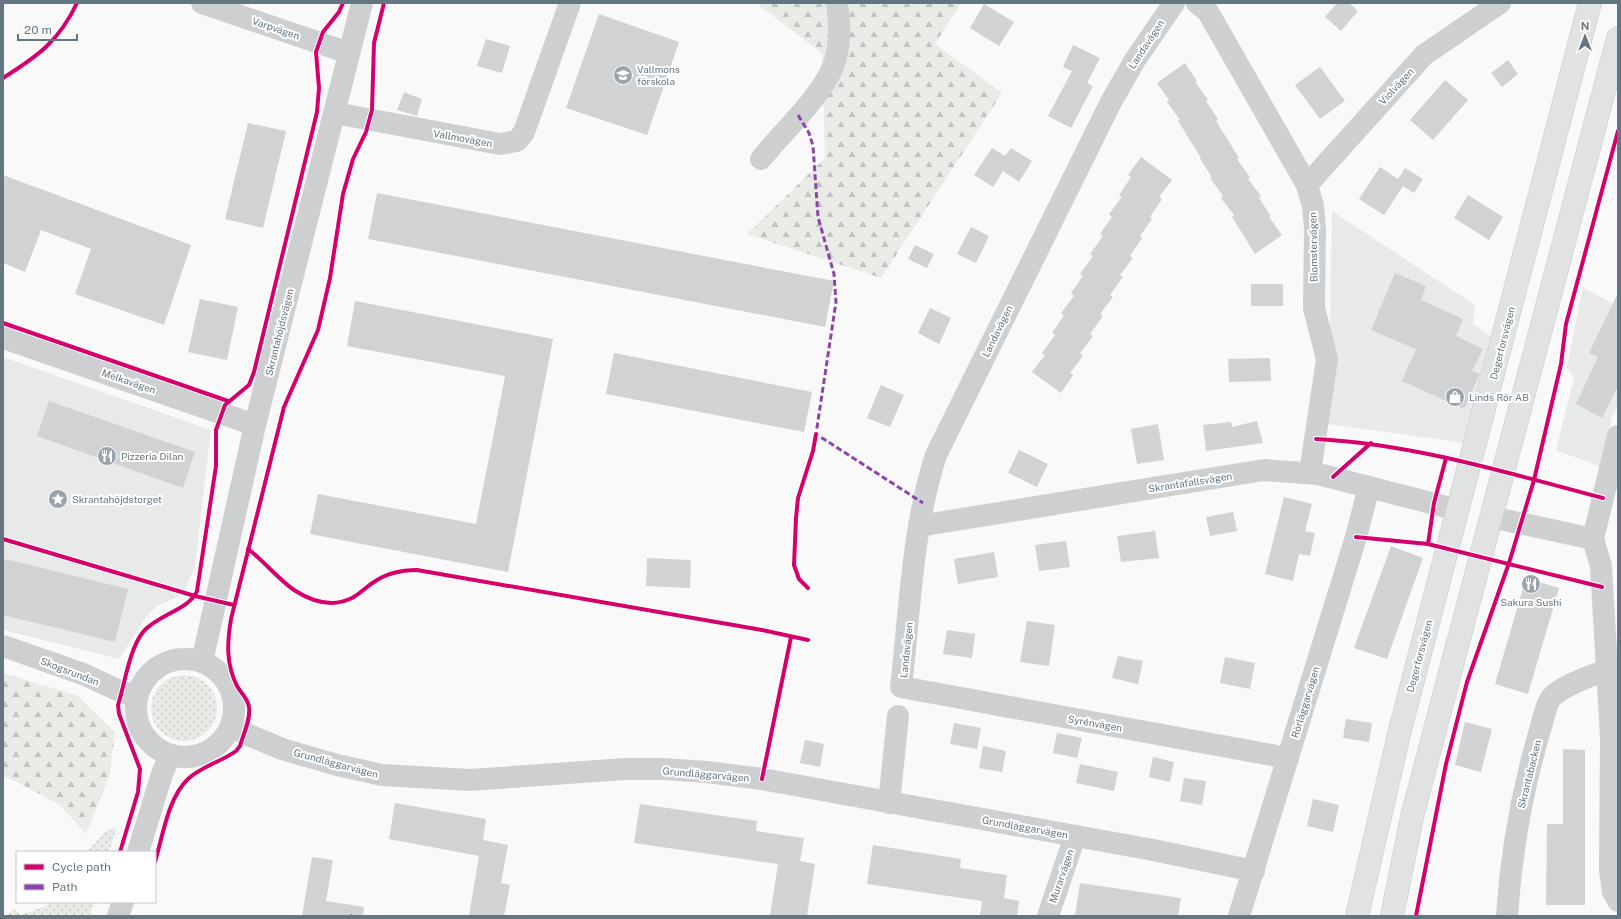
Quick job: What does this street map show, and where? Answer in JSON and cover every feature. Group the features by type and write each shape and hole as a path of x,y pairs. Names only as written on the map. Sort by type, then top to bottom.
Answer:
{"main road":[{"name":"Degerforsvägen","path":"1357,916 1400,730 1590,3"},
{"path":"1392,916 1414,810 1618,38"},
{"path":"1458,510 1491,517"}],"street":[{"name":"Varpvägen","path":"202,3 349,54"},
{"name":"Skrantahöjdsvägen","path":"202,662 255,425 362,3"},
{"name":"Vallmovägen","path":"335,113 500,144 517,141 524,132 570,3"},
{"path":"761,159 814,98 833,67 837,53 840,25 838,3"},
{"name":"Landavägen","path":"901,687 919,526 926,484 936,455 1111,102 1135,60 1174,3"},
{"name":"Blomstervägen","path":"1197,3 1208,12 1226,41 1307,185 1313,206 1315,228 1314,308 1327,359 1310,473"},
{"name":"Violvägen","path":"1307,185 1424,56 1500,3"},
{"name":"Melkavägen","path":"3,338 255,425"},
{"path":"1618,436 1593,539 1601,566 1614,777 1610,870 1613,892 1618,901"},
{"name":"Skrantafallsvägen","path":"919,526 1264,470 1310,473 1458,510"},
{"name":"Rörläggarvägen","path":"1239,916 1356,537 1370,487"},
{"path":"1491,517 1593,539"},
{"name":"Skogsrundan","path":"3,646 83,674 122,692 136,696"},
{"path":"181,659 202,662 220,674 232,692 234,709 231,725 226,736 217,746 207,753 195,756 182,758 158,750 142,733 136,715 136,696 146,678 161,665 181,659"},
{"name":"Skrantabacken","path":"1507,916 1512,854 1517,822 1535,747 1549,700 1560,691 1608,669"},
{"name":"Syrénvägen","path":"901,687 1288,758"},
{"path":"889,803 898,716"},
{"name":"Grundläggarvägen","path":"231,725 244,733 282,749 337,765 382,775 470,780 625,769 663,769 707,772 762,779 1075,836 1254,871"},
{"path":"138,851 162,774 170,755"},
{"name":"Murarvägen","path":"1048,916 1075,836"},
{"path":"118,916 123,903"}],"shaded area":[{"path":"1332,211 1475,305 1473,324 1492,337 1465,443 1328,424"},
{"path":"1583,287 1618,307 1618,405 1612,417 1601,467 1556,450 1574,378 1567,367"},
{"path":"3,357 211,430 195,567 182,595 157,606 146,617 119,659 3,630"}],"green space":[{"path":"756,3 961,3 935,44 1002,93 881,278 747,234 825,158 822,53"},
{"path":"3,673 78,696 115,732 110,774 86,834 60,805 13,780 3,777"},
{"path":"178,675 190,675 202,680 212,690 217,702 215,721 202,736 190,741 178,741 166,736 156,726 151,714 151,702 156,690 166,680"},
{"path":"117,827 109,851 87,851 105,832"},
{"path":"49,903 94,903 90,916 6,916 15,909 20,915 49,905"}],"building":[{"path":"1337,3 1349,3 1358,11 1341,31 1325,17"},
{"path":"984,4 1014,22 999,46 970,28"},
{"name":"Vallmons förskola","path":"599,14 679,42 647,135 566,108"},
{"path":"486,39 510,46 502,73 477,66"},
{"path":"1073,45 1100,58 1087,83 1093,86 1071,128 1048,116 1072,71 1063,67"},
{"path":"1508,60 1518,74 1502,87 1491,73"},
{"path":"1185,63 1197,81 1195,82 1208,100 1206,101 1218,119 1216,121 1239,158 1237,159 1250,177 1248,179 1261,196 1259,198 1271,216 1269,217 1282,235 1255,254 1232,217 1234,215 1221,198 1223,196 1210,178 1212,177 1178,121 1180,120 1167,102 1169,100 1157,83"},
{"path":"1320,67 1345,101 1320,119 1295,85"},
{"path":"1445,80 1468,100 1433,140 1410,120"},
{"path":"404,92 422,99 417,116 397,110"},
{"path":"248,123 286,131 263,228 225,219"},
{"path":"992,148 1005,156 1011,148 1032,161 1019,182 1003,171 993,187 974,175"},
{"path":"1141,157 1172,180 1159,197 1162,199 1150,217 1152,219 1140,236 1142,238 1130,256 1133,258 1120,275 1123,277 1110,295 1113,297 1100,314 1103,316 1090,334 1093,336 1080,353 1083,356 1070,373 1073,375 1061,393 1032,372 1045,355 1042,353 1055,335 1052,333 1064,315 1061,313 1074,296 1071,293 1083,276 1080,274 1093,256 1090,254 1103,236 1100,234 1112,217 1109,214 1122,197 1119,195 1131,177 1128,175"},
{"path":"1380,167 1398,179 1405,168 1423,179 1414,193 1403,186 1384,215 1359,199"},
{"path":"3,175 191,245 164,325 75,294 91,249 41,230 25,272 3,263"},
{"path":"377,193 834,281 825,327 368,239"},
{"path":"1468,195 1503,217 1489,240 1454,218"},
{"path":"971,227 989,236 976,263 957,254"},
{"path":"915,245 934,254 927,268 908,259"},
{"path":"1395,273 1426,286 1421,300 1463,319 1456,336 1483,349 1472,371 1480,374 1464,409 1402,381 1416,349 1371,330"},
{"path":"1251,284 1283,284 1283,306 1251,306"},
{"path":"1618,293 1618,386 1602,418 1576,404 1598,357 1589,353"},
{"path":"200,299 238,307 227,360 188,352"},
{"path":"355,301 553,339 508,572 310,534 318,494 476,524 505,376 347,346"},
{"path":"930,308 951,318 939,344 918,333"},
{"path":"614,353 812,392 804,432 606,394"},
{"path":"1270,358 1271,381 1229,382 1228,359"},
{"path":"881,385 904,395 890,427 867,418"},
{"path":"49,401 195,452 183,488 37,436"},
{"path":"1257,421 1263,443 1206,451 1203,425 1231,422 1232,427"},
{"path":"1158,424 1164,460 1137,464 1131,429"},
{"path":"1019,450 1048,464 1037,487 1008,473"},
{"path":"1284,497 1312,504 1305,531 1315,533 1310,556 1299,554 1293,581 1265,574"},
{"path":"1233,512 1237,531 1210,536 1206,517"},
{"path":"1155,531 1159,558 1121,562 1117,536"},
{"path":"1066,541 1070,567 1039,571 1035,545"},
{"path":"1391,546 1423,558 1387,659 1354,648"},
{"path":"994,552 998,577 958,584 954,559"},
{"path":"647,558 691,560 690,588 646,586"},
{"path":"5,559 128,589 115,642 3,615 3,567"},
{"path":"1526,578 1559,588 1528,694 1495,684"},
{"path":"1027,621 1055,625 1049,666 1020,662"},
{"path":"947,630 975,634 972,658 943,654"},
{"path":"1118,656 1143,661 1138,684 1112,678"},
{"path":"1225,657 1255,663 1250,689 1220,683"},
{"path":"1346,719 1372,723 1369,742 1343,738"},
{"path":"1465,722 1492,729 1481,772 1455,765"},
{"path":"954,723 981,728 977,749 950,744"},
{"path":"1057,733 1082,738 1077,758 1053,753"},
{"path":"805,740 824,744 820,767 800,763"},
{"path":"983,746 1006,751 1002,772 979,768"},
{"path":"1563,749 1585,750 1585,905 1546,905 1547,824 1563,824"},
{"path":"1153,757 1174,762 1170,782 1149,777"},
{"path":"1080,764 1118,772 1114,791 1076,783"},
{"path":"1184,778 1206,781 1202,805 1180,801"},
{"path":"1313,799 1339,805 1333,832 1307,826"},
{"path":"395,803 486,819 483,840 508,845 501,883 510,885 504,916 469,916 479,856 389,839"},
{"path":"640,804 757,821 756,831 804,838 800,861 815,864 807,916 770,916 778,864 634,843"},
{"path":"873,845 961,859 960,868 1007,875 1004,898 1019,901 1017,916 980,916 982,901 867,884"},
{"path":"312,857 333,860 326,901 364,907 363,916 302,916"},
{"path":"1080,883 1181,898 1178,916 1075,916"}],"marked path":[{"path":"798,115 809,133 813,146 818,217 834,274 836,302 816,434 923,503"}],"cycle path":[{"path":"3,78 37,55 55,38 63,28 77,3"},
{"path":"120,851 138,792 140,769 119,714 118,705 131,657 138,639 149,626 187,603 193,598 197,591 216,466 216,430 225,405 249,385 254,372 317,112 319,88 316,52 323,32 339,12 343,3"},
{"path":"156,858 171,806 181,787 188,779 199,771 236,751 240,746 248,722 248,704 233,678 229,661 228,645 231,619 284,407 318,330 330,278 343,194 353,159 366,132 372,110 374,43 384,3"},
{"path":"1416,916 1446,764 1467,682 1509,563 1534,480 1561,364 1566,324 1618,131"},
{"path":"3,323 228,401"},
{"path":"808,588 799,579 794,565 796,518 798,498 813,451 816,434"},
{"path":"1316,439 1352,442 1424,453 1603,498"},
{"path":"1333,477 1371,443"},
{"path":"1428,544 1434,503 1446,458"},
{"path":"1356,537 1428,544 1602,587"},
{"path":"3,539 195,596 234,605"},
{"path":"248,549 294,590 307,597 322,602 337,603 344,601 352,598 384,576 400,571 417,570 762,630 808,640"},
{"path":"762,779 791,637"}],"place":[{"name":"Vallmons förskola","path":"623,75"},
{"name":"Linds Rör AB","path":"1455,397"},
{"name":"Pizzeria Dilan","path":"107,456"},
{"name":"Skrantahöjdstorget","path":"58,499"},
{"name":"Sakura Sushi","path":"1531,584"}]}
